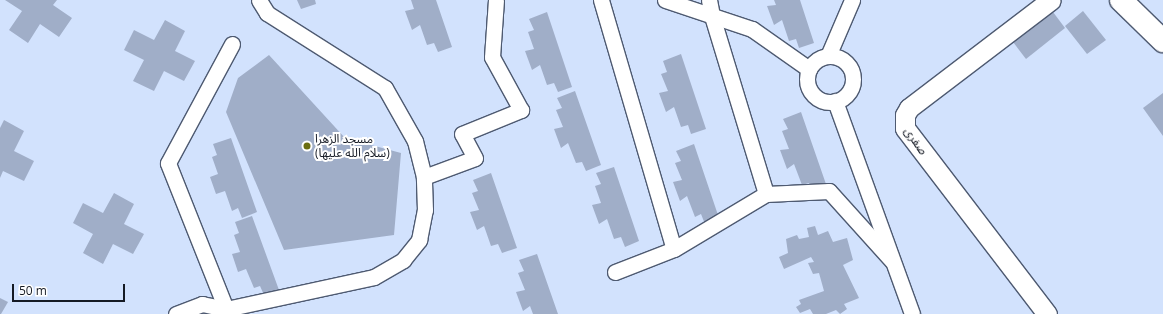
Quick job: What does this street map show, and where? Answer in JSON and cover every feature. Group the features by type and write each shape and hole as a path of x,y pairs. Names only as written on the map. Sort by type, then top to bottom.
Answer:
{"main road":[{"path":"1121,0 1163,41"}],"street":[{"path":"176,314 202,304 224,311 374,277 403,260 419,240 425,210 424,177 415,140 385,88 267,13 259,0"},
{"path":"424,177 475,158 462,134 521,110 492,57 496,0"},
{"path":"601,0 674,249"},
{"path":"665,0 752,29 809,69"},
{"path":"709,0 712,16 766,194"},
{"path":"828,56 852,0"},
{"name":"صفری","path":"1047,314 905,128 904,115 909,108 1051,0"},
{"path":"224,311 168,163 232,44"},
{"path":"828,56 843,60 852,72 851,88 847,94 835,101 821,100 810,91 807,77 813,62 828,56"},
{"path":"835,101 912,314"},
{"path":"615,272 674,249 766,194 829,191 892,261"}],"building":[{"path":"5,0 57,0 53,5 72,18 59,37 40,24 28,43 9,30 22,11"},
{"path":"297,0 315,0 316,4 301,9"},
{"path":"411,0 436,0 452,47 438,52 434,43 427,45 420,25 412,30 405,11 414,9"},
{"path":"774,0 800,0 814,43 799,48 796,39 789,41 782,20 774,25 767,6 776,5"},
{"path":"1083,11 1106,40 1087,54 1065,26"},
{"path":"547,12 572,87 558,92 554,83 547,85 540,65 532,70 525,51 534,49 528,32 534,30 529,19"},
{"path":"1053,12 1065,28 1026,59 1013,42"},
{"path":"165,20 185,31 175,51 195,61 184,81 164,71 154,91 133,81 144,60 124,50 134,30 154,40"},
{"path":"681,54 706,129 691,134 688,125 681,127 674,107 666,112 659,93 668,91 661,74 667,72 663,61"},
{"name":"مسجد الزهرا (سلام الله علیها)","path":"269,55 345,138 401,153 394,235 284,250 226,112 238,78"},
{"path":"575,91 601,165 586,171 582,162 576,163 568,143 561,148 554,129 563,127 556,110 562,108 557,98"},
{"path":"1163,93 1163,136 1143,108"},
{"path":"801,112 827,187 812,192 809,183 802,185 794,164 787,169 780,150 789,149 782,131 788,129 783,119"},
{"path":"4,120 24,131 14,151 34,161 24,181 3,171 0,178 0,128"},
{"path":"231,138 257,212 242,218 238,208 232,211 225,191 216,194 210,177 218,174 212,157 217,155 213,144"},
{"path":"694,144 719,218 705,224 701,214 695,217 687,196 680,201 673,182 682,180 675,163 681,161 676,151"},
{"path":"614,167 639,241 625,247 621,237 614,239 607,219 599,224 592,205 601,203 595,186 601,184 596,173"},
{"path":"491,173 517,248 502,253 498,244 491,246 484,226 477,230 470,212 479,210 472,193 478,191 473,180"},
{"path":"114,193 134,204 124,224 144,234 133,254 113,244 103,264 83,253 93,234 73,223 83,203 103,213"},
{"path":"252,216 279,290 264,295 260,286 254,288 246,269 238,272 232,254 240,252 234,235 239,233 235,222"},
{"path":"815,226 818,235 828,231 833,242 847,238 853,260 843,265 859,298 844,304 847,309 840,314 836,310 826,314 813,314 810,309 800,313 796,307 801,304 799,300 824,291 819,273 813,274 808,263 814,262 811,257 784,269 779,257 788,253 786,239 797,235 799,239 809,237 807,228"},
{"path":"537,254 558,314 533,314 530,306 523,311 516,292 525,290 518,273 524,271 519,260"},
{"path":"0,298 8,302 1,314 0,314"}],"place":[{"name":"مسجد الزهرا (سلام الله علیها)","path":"307,146"}]}
